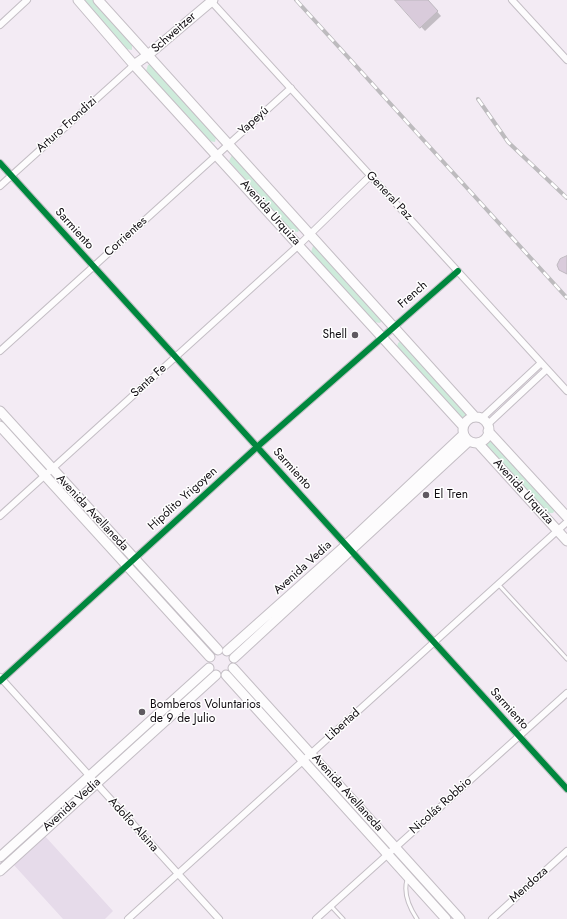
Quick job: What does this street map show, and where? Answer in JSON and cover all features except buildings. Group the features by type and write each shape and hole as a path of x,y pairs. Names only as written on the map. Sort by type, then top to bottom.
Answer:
{"main road":[{"name":"Avenida Urquiza","path":"78,0 134,65 383,336 469,436 567,541"},
{"name":"Avenida Urquiza","path":"98,0 230,143 310,234 567,517"},
{"name":"Schweitzer","path":"134,65 212,1"},
{"name":"Avenida Avellaneda","path":"0,411 52,469 222,651"},
{"path":"467,420 483,423 486,438 469,436 467,420"},
{"name":"Avenida Avellaneda","path":"0,426 210,657"},
{"name":"Avenida Vedia","path":"234,658 348,548 469,436"},
{"name":"Avenida Vedia","path":"222,651 348,548"},
{"path":"222,651 234,658 233,668 226,675 213,671 210,657 222,651"},
{"name":"Avenida Avellaneda","path":"233,668 460,919"},
{"name":"Avenida Vedia","path":"0,857 150,721 213,671"},
{"name":"Avenida Vedia","path":"0,871 157,728 213,671"},
{"name":"Avenida Avellaneda","path":"226,675 446,919"}],"street":[{"path":"0,25 26,0"},
{"path":"512,0 567,60"},
{"name":"General Paz","path":"212,1 370,176 458,270 567,392"},
{"name":"Arturo Frondizi","path":"0,186 134,65"},
{"name":"Yapeyú","path":"217,155 291,88"},
{"name":"Corrientes","path":"0,352 217,155"},
{"name":"Sarmiento","path":"0,163 175,358 567,789"},
{"name":"Santa Fe","path":"0,516 299,245 370,176"},
{"name":"French","path":"383,336 458,270"},
{"name":"Hipólito Yrigoyen","path":"1,679 257,447 383,336"},
{"path":"483,423 541,363"},
{"path":"483,423 547,369"},
{"name":"Libertad","path":"128,919 567,522"},
{"name":"Adolfo Alsina","path":"1,679 219,919"},
{"name":"Nicolás Robbio","path":"316,919 567,693"},
{"name":"Mendoza","path":"492,919 567,851"}],"lane":[{"path":"498,584 567,659"},
{"path":"150,721 157,728"},
{"path":"409,877 405,888 409,907 417,919"},
{"path":"331,906 343,919"}],"shaded area":[{"path":"44,835 113,911 105,919 63,919 13,864"}],"green space":[{"path":"82,0 93,0 132,43 132,50 126,49"},
{"path":"148,65 152,65 216,137 215,142 209,141 146,71"},
{"path":"232,155 300,228 298,232 292,231 229,161"},
{"path":"313,246 382,320 380,323 374,322 311,252"},
{"path":"401,341 467,414 466,418 462,419 397,347 398,343"},
{"path":"487,437 555,510 553,513 547,513 484,442"}],"railway":[{"path":"296,0 567,298"},
{"path":"478,99 508,142 567,198"}],"cycle path":[{"path":"0,163 567,789"},
{"path":"0,681 257,447 458,271"}],"place":[{"name":"Shell","path":"355,335"},
{"name":"El Tren","path":"426,495"},
{"name":"Bomberos Voluntarios de 9 de Julio","path":"142,712"}]}
